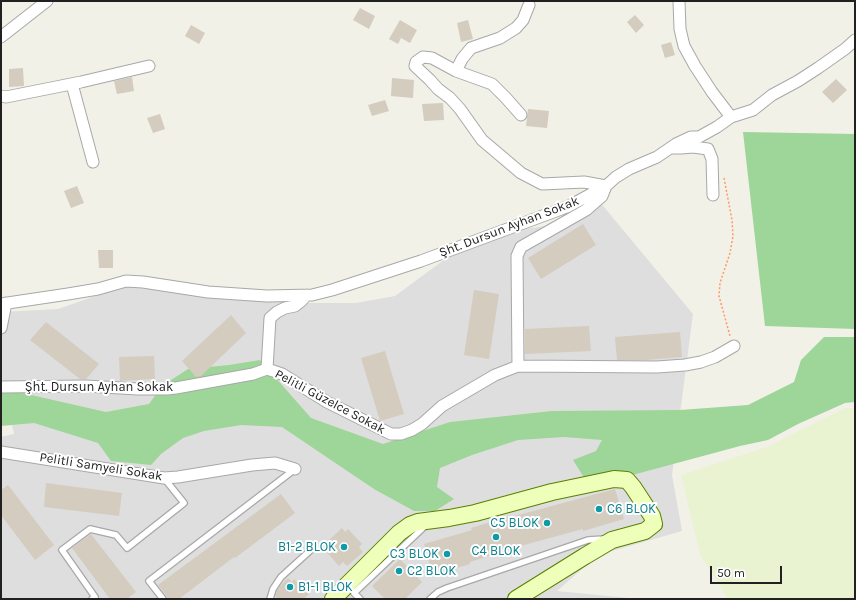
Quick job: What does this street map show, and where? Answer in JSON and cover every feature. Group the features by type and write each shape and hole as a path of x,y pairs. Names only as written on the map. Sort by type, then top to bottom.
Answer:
{"street":[{"path":"1,37 47,1"},
{"path":"679,1 680,29 684,46 712,92 731,117"},
{"path":"456,71 462,59 471,48 500,38 516,28 523,20 529,5"},
{"name":"Şht. Dursun Ayhan Sokak","path":"4,304 98,289 126,281 143,282 208,292 267,296 307,295 332,290 421,261 556,212 606,186 616,177 629,169 658,157 676,144 691,137 699,137 717,128 731,117 753,110 772,95 818,68 855,40"},
{"path":"518,366 517,256 521,247 586,210 602,196 606,186 584,182 542,184 521,173 482,140 450,98 438,89 415,66 416,62 423,57 432,58 456,71 492,84 521,115"},
{"path":"1,96 6,97 72,84 149,66"},
{"path":"72,84 93,162"},
{"path":"671,148 692,147 708,149 712,159 713,195"},
{"name":"Şht. Dursun Ayhan Sokak","path":"1,387 86,386 167,389 253,374 267,369 270,318 285,308 295,306 307,295"},
{"path":"1,328 4,304"},
{"name":"Pelitli Güzelce Sokak","path":"267,369 282,374 327,402 391,434 401,434 422,424 442,406 495,375 518,366 657,367 685,365 701,362 715,357 734,346"},
{"name":"Pelitli Samyeli Sokak","path":"1,452 164,478 275,463 295,469"},
{"path":"333,599 399,533 410,525 418,522 475,514 560,490 614,479 627,480 652,516 654,524 645,530 612,540 516,599"}],"lane":[{"path":"163,599 149,581 295,469"},
{"path":"92,599 95,597 62,550 90,529 116,535 127,548 184,503 164,478"},
{"path":"360,599 354,593 430,520"},
{"path":"430,599 438,592 447,588 588,540 603,538 612,540"},
{"path":"270,599 273,589 281,577 313,548"}],"path":[{"path":"723,174 732,220 732,236 730,254 720,283 719,296 734,346"}],"shaded area":[{"path":"599,201 693,314 672,475 682,531 598,555 557,591 639,599 1,599 1,437 14,434 1,374 1,312 58,309 124,286 166,286 231,298 298,303 356,303 395,296 452,254 530,228 556,225"}],"green space":[{"path":"743,132 855,134 855,329 765,326"},
{"path":"824,337 855,337 855,402 845,403 798,424 768,440 740,446 625,477 585,479 573,460 596,451 602,440 564,437 518,440 472,455 440,468 437,487 454,499 435,511 414,511 374,489 282,427 241,425 204,431 183,438 161,454 151,465 111,461 98,443 34,423 1,426 1,387 106,412 149,404 162,386 188,369 260,360 311,418 383,444 450,422 552,411 680,410 748,405 794,382 801,360"},
{"path":"845,408 855,408 855,599 728,599 700,554 681,475 767,447"}],"building":[{"path":"360,8 375,16 369,29 353,20"},
{"path":"635,15 644,25 636,33 627,22"},
{"path":"400,20 417,30 410,43 401,38 398,44 389,39"},
{"path":"468,20 473,39 461,42 457,23"},
{"path":"191,25 205,33 199,44 185,36"},
{"path":"671,42 675,55 665,58 661,45"},
{"path":"23,68 24,86 9,87 9,69"},
{"path":"132,77 134,91 117,94 114,81"},
{"path":"392,78 414,80 413,98 391,96"},
{"path":"836,79 847,90 833,103 822,92"},
{"path":"385,100 389,111 372,116 368,105"},
{"path":"443,103 444,120 424,121 422,104"},
{"path":"528,109 549,111 547,128 526,126"},
{"path":"160,114 165,129 153,133 147,118"},
{"path":"77,186 84,203 71,208 64,191"},
{"path":"583,224 596,245 541,279 528,258"},
{"path":"98,250 113,250 113,268 99,268"},
{"path":"474,290 499,294 489,359 464,355"},
{"path":"231,315 246,333 201,376 196,377 182,361"},
{"path":"46,322 99,364 86,379 80,379 30,340"},
{"path":"589,326 591,351 525,354 525,329"},
{"path":"680,332 682,357 646,360 617,360 615,337"},
{"path":"385,351 404,414 380,421 361,358"},
{"path":"154,356 155,379 120,381 119,357"},
{"path":"46,483 122,493 119,516 44,507"},
{"path":"8,485 54,545 35,560 1,515 1,490"},
{"path":"615,489 624,519 583,531 583,529 524,545 433,575 424,544 472,530 471,528 511,516"},
{"path":"281,494 295,513 179,599 169,599 158,585"},
{"name":"B1-2 BLOK","path":"342,528 345,532 348,529 362,544 359,547 363,552 347,566 343,562 339,566 325,550 329,546 326,543"},
{"path":"91,534 136,592 127,599 110,599 72,548"},
{"name":"C2 BLOK","path":"400,559 422,582 405,599 385,599 372,586"},
{"name":"B1-1 BLOK","path":"288,578 292,582 294,579 309,594 303,599 278,599 275,596 277,591"}],"place":[{"name":"C6 BLOK","path":"599,509"},
{"name":"C5 BLOK","path":"547,523"},
{"name":"C4 BLOK","path":"496,537"},
{"name":"B1-2 BLOK","path":"344,547"},
{"name":"C3 BLOK","path":"447,554"},
{"name":"C2 BLOK","path":"399,571"},
{"name":"B1-1 BLOK","path":"290,587"}]}
